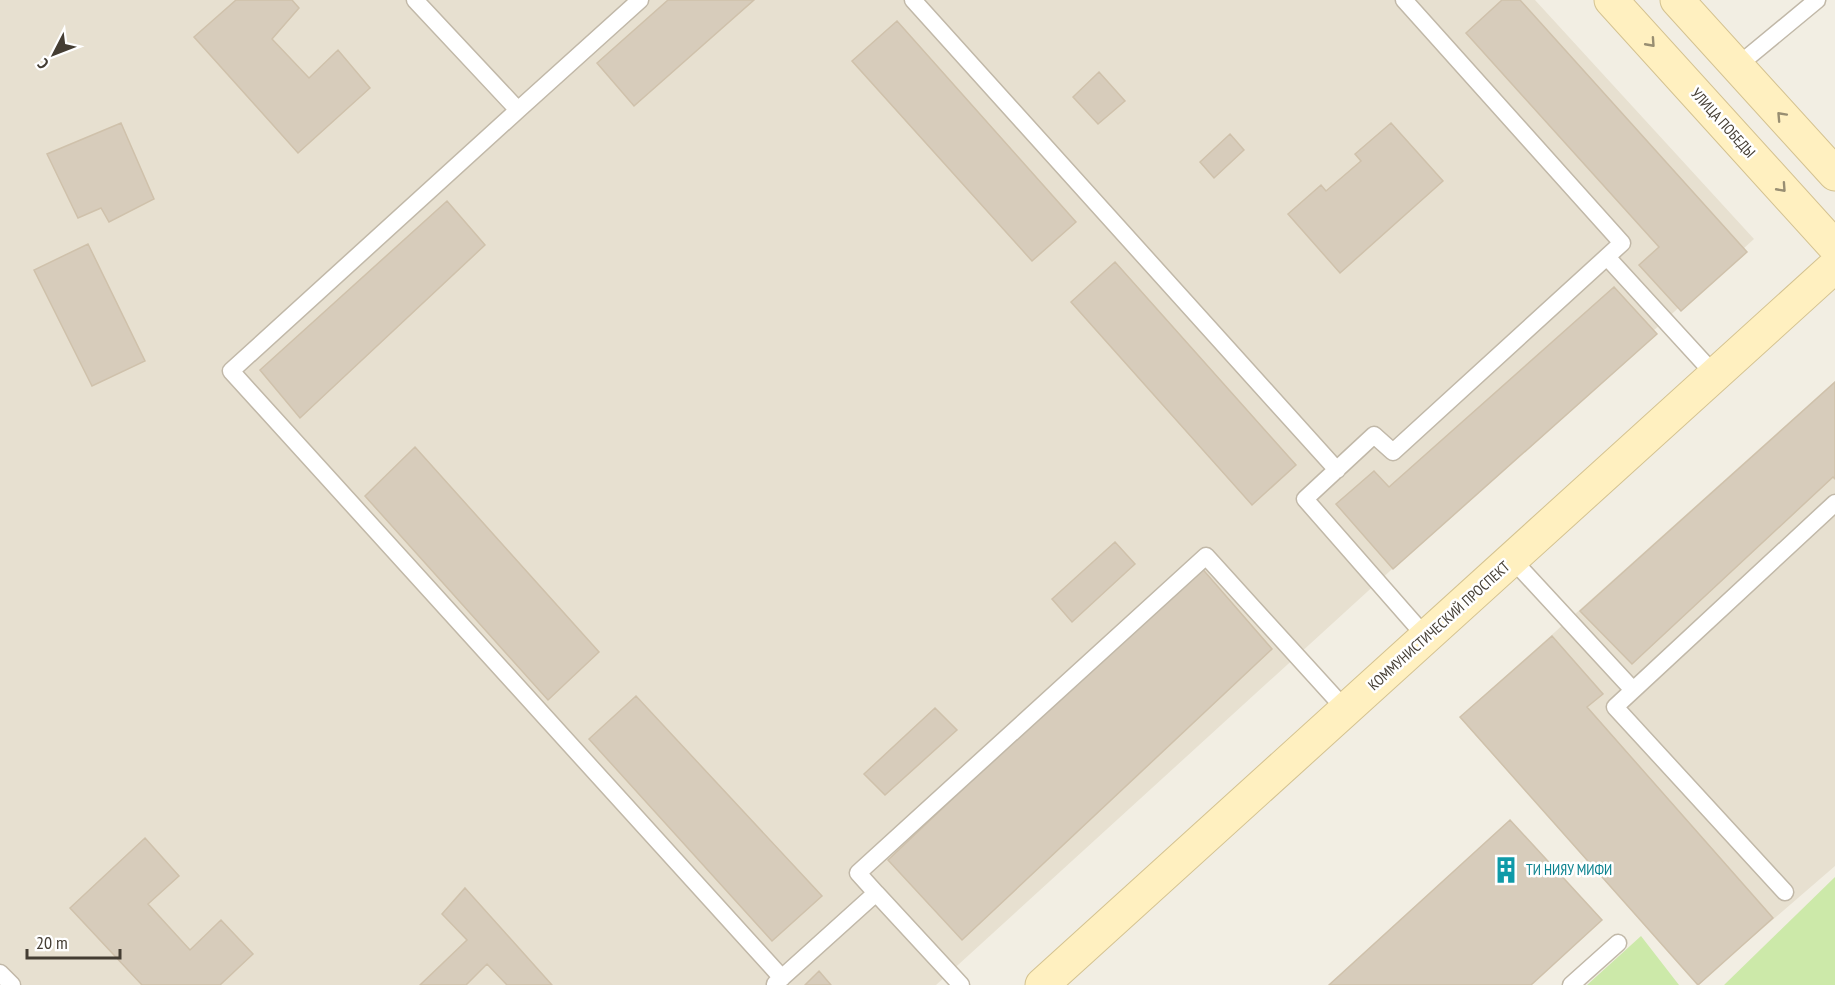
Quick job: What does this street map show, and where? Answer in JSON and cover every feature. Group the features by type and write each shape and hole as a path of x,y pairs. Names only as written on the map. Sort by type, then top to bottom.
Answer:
{"street":[{"name":"УЛИЦА ПОБЕДЫ","path":"1611,0 1835,247"},
{"path":"1677,0 1835,174"},
{"name":"КОММУНИСТИЧЕСКИЙ ПРОСПЕКТ","path":"1042,985 1835,266"}],"lane":[{"path":"415,0 518,110"},
{"path":"640,0 231,371 778,982 876,892"},
{"path":"913,0 1337,470"},
{"path":"1404,0 1622,243 1393,452 1374,435 1305,499 1426,637"},
{"path":"1736,67 1817,0"},
{"path":"1606,257 1715,375"},
{"path":"1785,892 1615,707 1835,503"},
{"path":"961,985 858,873 1206,556 1346,710"},
{"path":"1512,559 1633,690"},
{"path":"1571,985 1618,943"},
{"path":"0,972 12,985"}],"shaded area":[{"path":"0,0 1535,0 1754,239 936,985 0,985"},
{"path":"1835,381 1835,866 1697,985 1460,717"}],"green space":[{"path":"1835,877 1835,985 1724,985"},
{"path":"1641,936 1679,985 1587,985"}],"building":[{"path":"236,0 292,0 299,8 272,39 309,78 338,50 370,88 298,153 194,37"},
{"path":"668,0 754,0 634,106 597,63"},
{"path":"1502,0 1520,0 1747,252 1681,311 1639,265 1659,247 1466,33"},
{"path":"897,21 1076,222 1032,261 852,61"},
{"path":"1099,72 1125,101 1098,124 1073,97"},
{"path":"121,123 154,199 109,222 101,208 78,218 47,154"},
{"path":"1391,123 1443,181 1340,273 1288,214 1321,185 1326,191 1361,161 1355,154"},
{"path":"1230,134 1244,150 1214,178 1200,162"},
{"path":"447,201 485,245 300,418 260,370"},
{"path":"88,244 145,361 92,386 34,270"},
{"path":"1115,262 1296,465 1252,505 1071,302"},
{"path":"1614,287 1657,334 1393,569 1336,504 1374,471 1389,487"},
{"path":"1835,382 1835,479 1833,477 1632,664 1580,611"},
{"path":"415,447 599,652 548,700 365,496"},
{"path":"1115,542 1135,564 1072,622 1052,599"},
{"path":"1199,565 1272,649 962,940 888,860"},
{"path":"1552,636 1603,694 1587,707 1773,918 1698,985 1460,717"},
{"path":"636,696 822,896 772,941 589,739"},
{"path":"935,708 957,730 885,795 864,774"},
{"name":"ТИ НИЯУ МИФИ","path":"1510,820 1602,920 1531,985 1329,985"},
{"path":"145,838 179,876 148,904 190,950 221,920 253,954 220,985 142,985 70,908"},
{"path":"465,888 552,985 507,985 487,964 466,985 420,985 467,940 442,914"},
{"path":"819,971 831,985 805,985"}],"place":[{"name":"ТИ НИЯУ МИФИ","path":"1506,870"}]}
